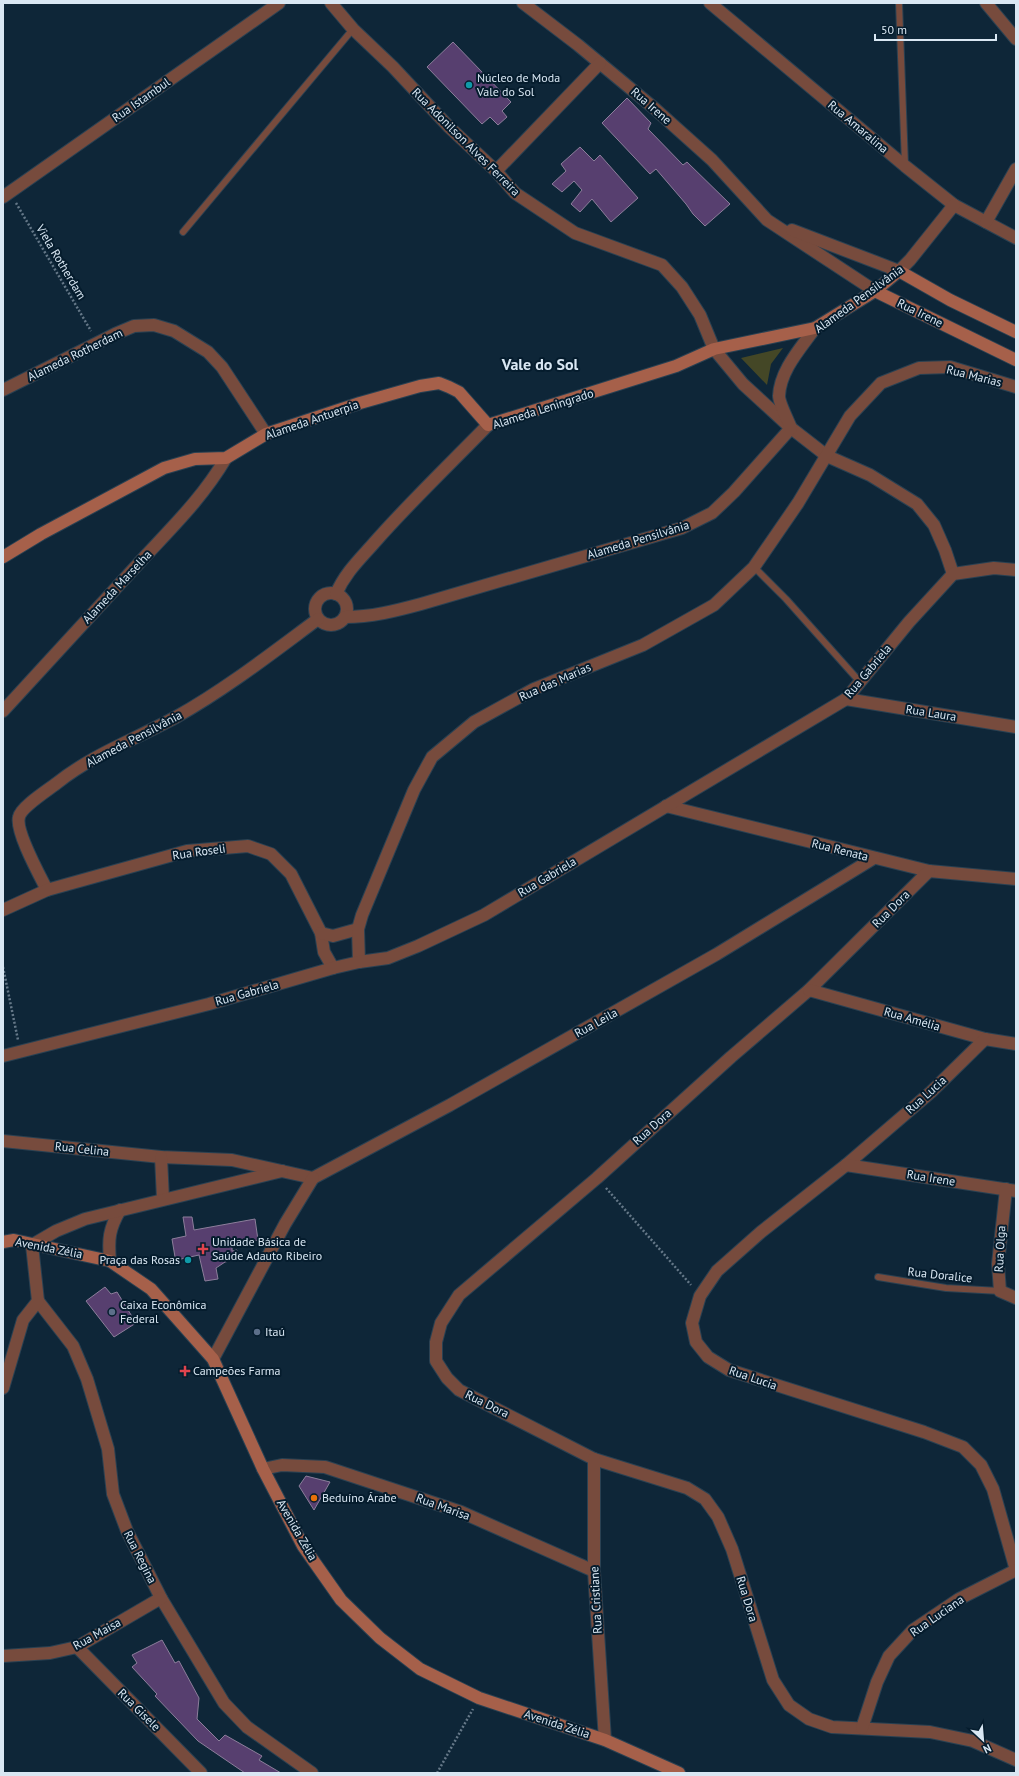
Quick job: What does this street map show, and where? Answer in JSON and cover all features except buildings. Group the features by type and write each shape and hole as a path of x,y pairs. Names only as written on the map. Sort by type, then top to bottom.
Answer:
{"street":[{"name":"Rua Istambul","path":"5,190 279,3"},
{"name":"Rua Adonilson Alves Ferreira","path":"331,3 353,29 496,171 515,193 575,234 662,265 682,287 700,315 714,350 743,384 791,428 827,456 870,475 917,504 934,525 946,550 952,574"},
{"name":"Rua Irene","path":"523,3 600,63 654,108 712,160 767,220 875,291 1016,360"},
{"name":"Rua Amaralina","path":"710,3 905,166 954,205 1016,238"},
{"path":"986,3 1016,39"},
{"path":"496,171 600,63"},
{"path":"986,222 1016,169"},
{"name":"Alameda Pensilvânia","path":"345,617 365,617 387,613 682,528 712,513 734,492 791,428 779,397 784,375 794,357 815,328 875,291 899,271 910,260 954,205"},
{"name":"Rua Irene","path":"767,220 899,271 950,300 1016,332"},
{"name":"Alameda Rotherdam","path":"3,390 98,342 134,326 154,325 179,334 208,352 222,367 266,434"},
{"name":"Alameda Leningrado","path":"336,594 342,581 353,566 394,520 488,425 676,366 714,350 815,328"},
{"name":"Rua Marias","path":"827,456 850,416 881,383 919,368 950,367 1016,387"},
{"name":"Alameda Antuerpia","path":"3,556 164,468 195,459 226,458 266,434 360,403 420,386 438,383 459,392 488,425"},
{"name":"Rua das Marias","path":"359,962 358,929 362,915 414,790 432,757 474,722 534,689 643,645 714,605 754,567 798,504 827,456"},
{"name":"Alameda Marselha","path":"3,711 148,553 187,513 212,481 226,458"},
{"path":"952,574 994,568 1016,570"},
{"name":"Rua Gabriela","path":"3,1056 209,1004 332,968 388,958 418,946 484,915 846,699 909,622 952,574"},
{"path":"327,594 336,594 343,599 347,608 345,617 339,623 330,625 321,622 316,615 315,606 319,598 327,594"},
{"name":"Alameda Pensilvânia","path":"47,890 21,836 18,825 19,816 26,808 70,773 176,717 223,688 318,619"},
{"name":"Rua Laura","path":"846,699 1016,727"},
{"name":"Rua Renata","path":"666,806 929,871 1016,879"},
{"name":"Rua Roseli","path":"3,910 47,890 187,851 248,846 271,854 291,874 321,933 324,952 332,968"},
{"name":"Rua Leila","path":"313,1178 450,1105 704,962 874,858"},
{"name":"Rua Dora","path":"929,871 809,990 731,1056 597,1178 459,1296 441,1322 436,1342 436,1362 447,1378 459,1390 594,1459 687,1488 705,1499 718,1517 732,1549 773,1680 789,1705 809,1719 832,1727 930,1732 973,1741 1016,1760"},
{"path":"321,933 333,936 358,929"},
{"name":"Rua Amélia","path":"809,990 985,1039 1016,1044"},
{"name":"Rua Lucia","path":"985,1039 931,1092 846,1165 761,1232 717,1271 700,1296 692,1323 696,1342 708,1357 729,1370 924,1432 963,1447 981,1465 993,1489 1016,1570"},
{"name":"Rua Celina","path":"3,1141 161,1157 232,1160 313,1178"},
{"path":"161,1157 163,1199"},
{"name":"Rua Irene","path":"846,1165 1011,1190"},
{"path":"3,1388 23,1320 38,1301 32,1245 56,1231 84,1219 282,1171"},
{"path":"213,1359 285,1224 313,1178"},
{"name":"Rua Olga","path":"1000,1291 998,1264 1011,1190"},
{"path":"110,1260 108,1244 111,1226 120,1210"},
{"name":"Avenida Zélia","path":"3,1242 14,1240 32,1245 110,1260 151,1290 213,1359 263,1469 303,1546 341,1600 380,1638 420,1669 479,1698 605,1740 679,1773"},
{"path":"1000,1291 1016,1298"},
{"name":"Rua Regina","path":"38,1301 73,1346 88,1379 108,1449 113,1494 127,1531 161,1598 224,1703 247,1728 312,1773"},
{"name":"Rua Cristiane","path":"594,1459 594,1571 605,1740"},
{"name":"Rua Marisa","path":"263,1469 282,1465 325,1467 461,1512 594,1571"},
{"name":"Rua Luciana","path":"862,1728 877,1682 889,1656 914,1630 959,1599 1016,1570"},
{"name":"Rua Maisa","path":"3,1656 50,1653 77,1648 161,1598"},
{"name":"Rua Gisele","path":"77,1648 201,1773"}],"lane":[{"path":"899,3 905,166"},
{"path":"183,232 353,29"},
{"path":"754,567 786,599 860,682"},
{"name":"Rua Doralice","path":"878,1278 946,1288 1000,1291"}],"path":[{"name":"Viela Rotherdam","path":"5,190 98,342"},
{"path":"3,968 20,1051"},
{"path":"597,1178 700,1296"},
{"path":"437,1773 479,1698"}],"green space":[{"path":"783,348 771,364 767,385 741,358"}],"place":[{"name":"Núcleo de Moda Vale do Sol","path":"469,85"},
{"name":"Unidade Básica de Saúde Adauto Ribeiro","path":"203,1249"},
{"name":"Praça das Rosas","path":"188,1260"},
{"name":"Caixa Econômica Federal","path":"112,1312"},
{"name":"Itaú","path":"257,1332"},
{"name":"Campeões Farma","path":"185,1371"},
{"name":"Beduíno Árabe","path":"314,1498"}],"district":[{"name":"Vale do Sol","path":"540,364"}]}
